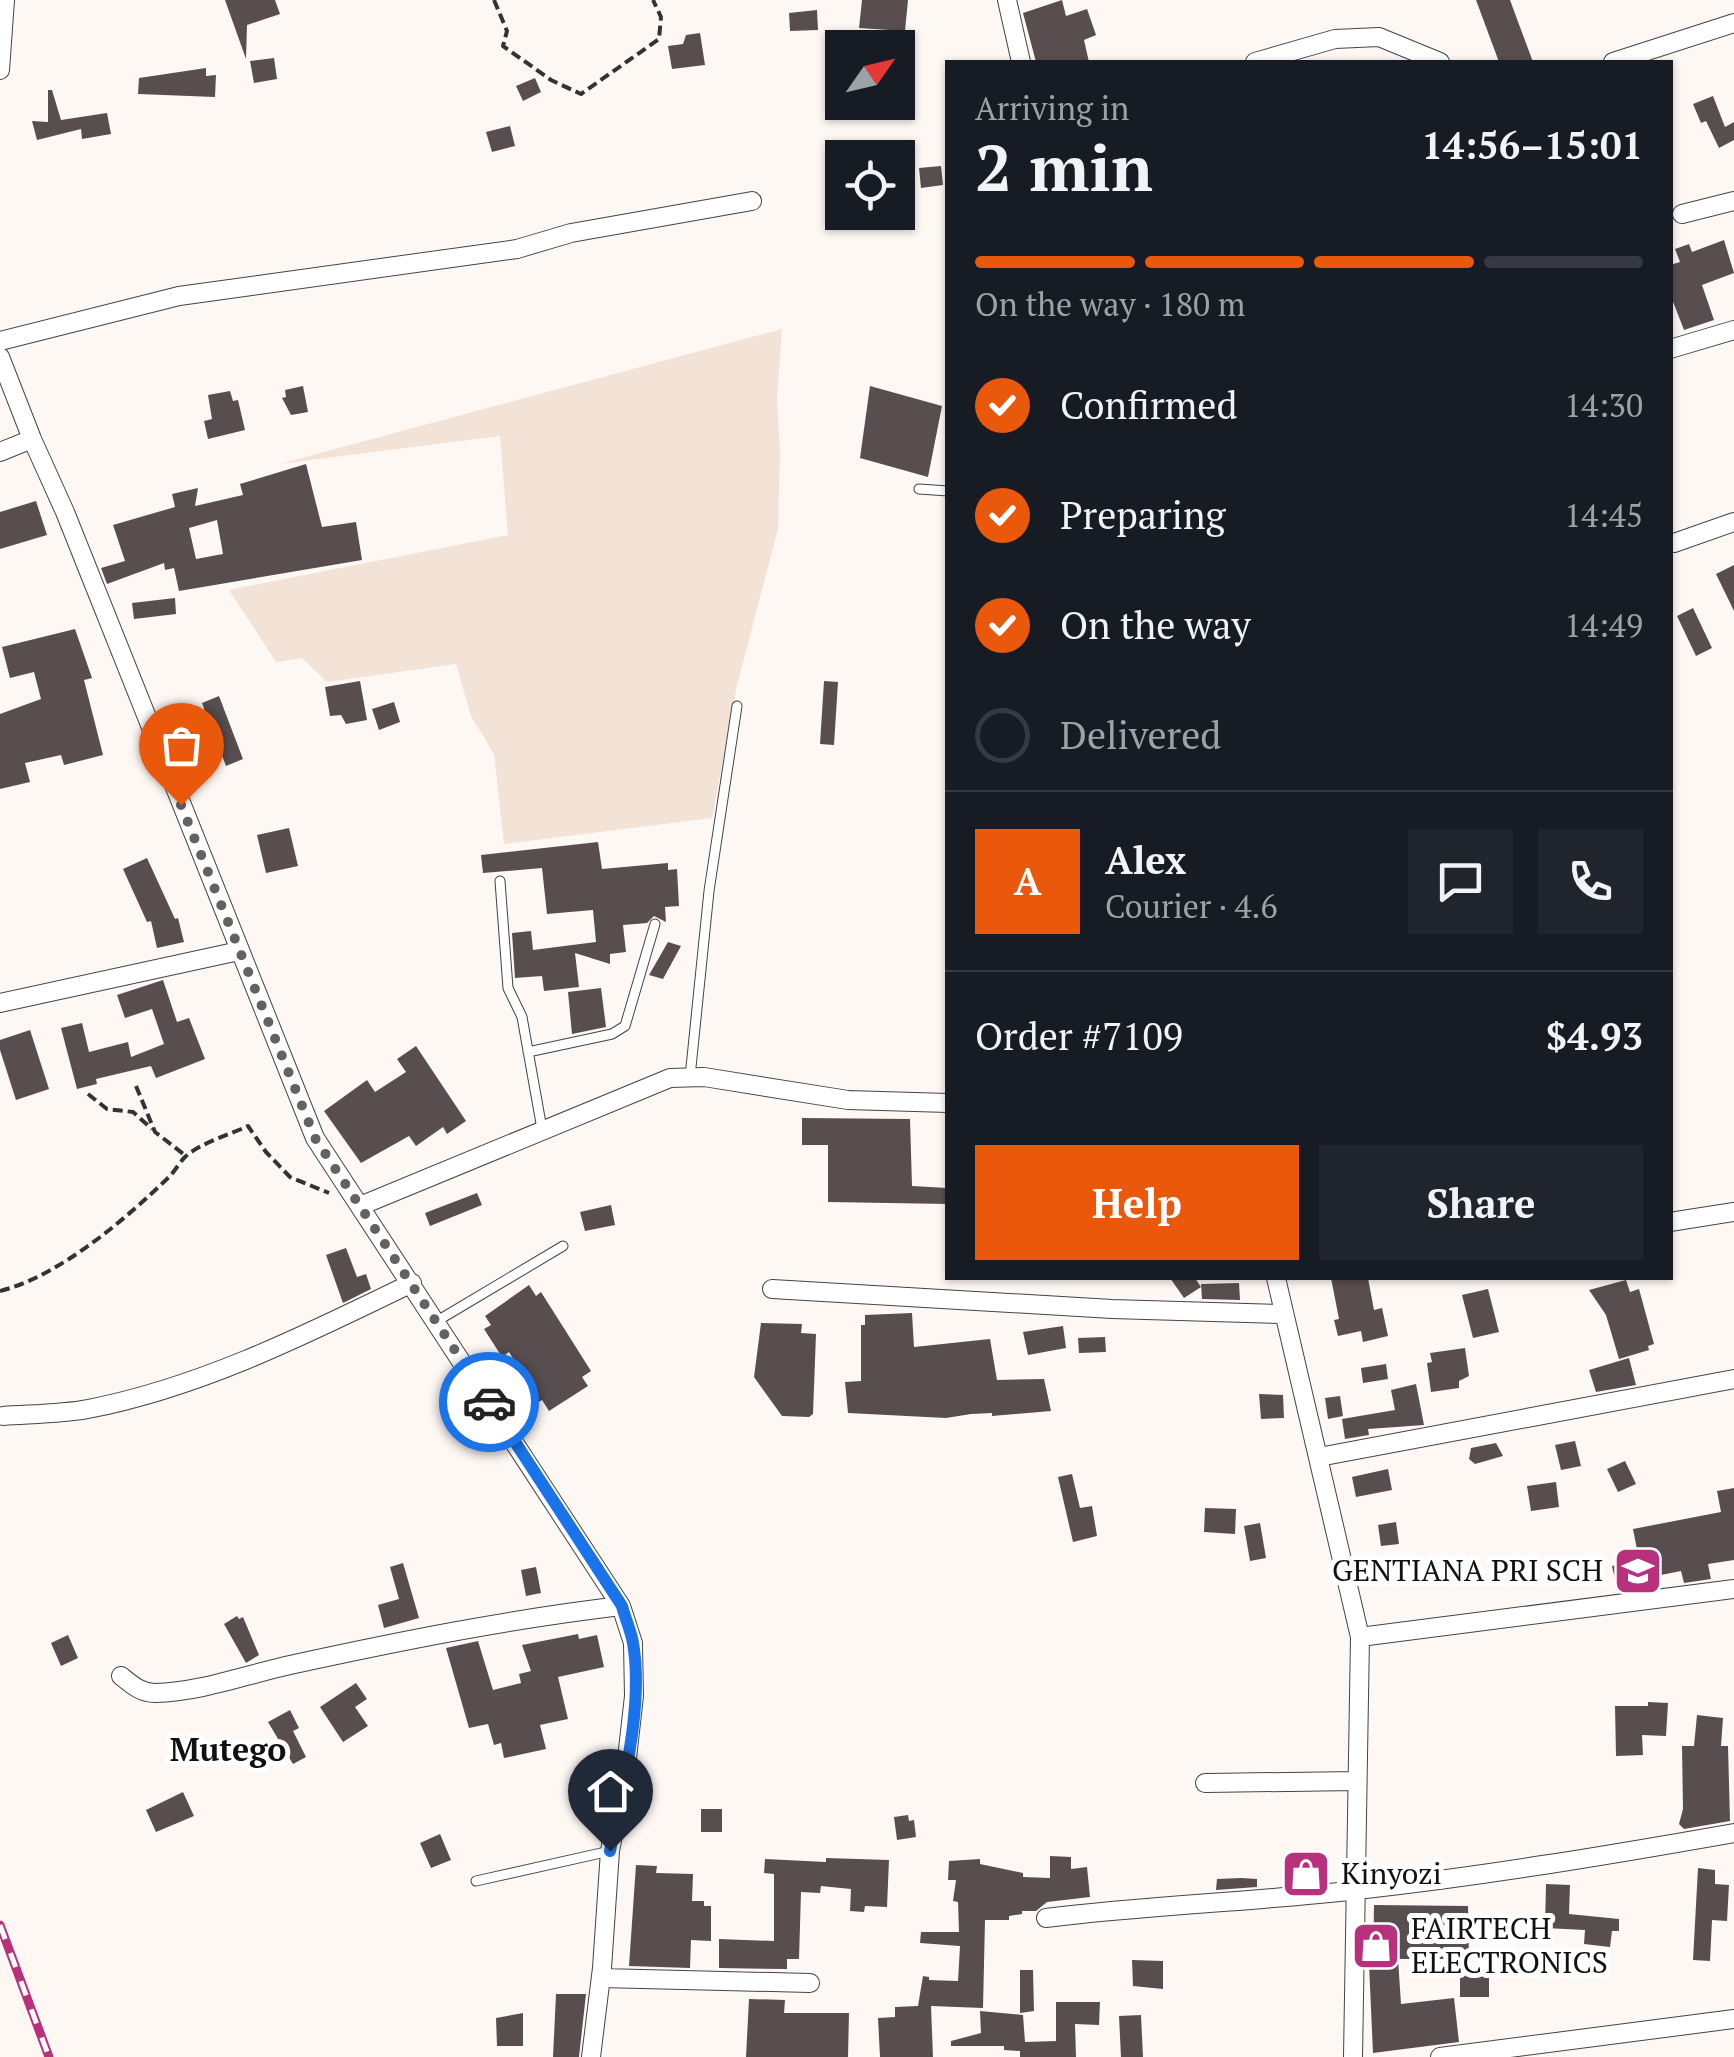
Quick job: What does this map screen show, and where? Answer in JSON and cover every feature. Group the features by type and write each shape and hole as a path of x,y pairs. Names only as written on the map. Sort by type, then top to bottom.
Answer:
{"street":[{"path":"0,70 5,0"},
{"path":"1007,0 1021,60"},
{"path":"1619,60 1734,23"},
{"path":"1262,60 1336,39 1378,37 1435,60"},
{"path":"0,341 179,296 517,249 571,233 752,201"},
{"path":"1682,214 1734,201"},
{"path":"1673,348 1734,330"},
{"path":"0,357 315,1138 622,1606 633,1643 634,1696 610,1851 592,2057"},
{"path":"0,452 32,439"},
{"path":"1674,543 1734,522"},
{"path":"0,1003 239,952"},
{"path":"360,1206 670,1078 690,1077 848,1100 945,1103"},
{"path":"1673,1222 1734,1212"},
{"path":"1276,1280 1360,1637 1353,2057"},
{"path":"3,1416 83,1410 124,1401 218,1370 309,1333 412,1283"},
{"path":"772,1289 1112,1309 1282,1314"},
{"path":"1319,1457 1734,1380"},
{"path":"1360,1637 1734,1589"},
{"path":"122,1676 136,1689 151,1694 525,1617 622,1606"},
{"path":"1205,1783 1357,1782"},
{"path":"1046,1918 1355,1890 1563,1864 1734,1833"},
{"path":"601,1978 810,1983"},
{"path":"1440,2057 1734,2019"}],"lane":[{"path":"919,489 945,491"},
{"path":"690,1077 709,892 737,706"},
{"path":"500,882 508,988 522,1016 542,1129"},
{"path":"528,1052 612,1034 625,1026 654,924"},
{"path":"437,1321 563,1246"},
{"path":"476,1881 610,1851"}],"path":[{"path":"494,0 507,31 503,46 551,80 581,94 659,39 661,18 654,0"},
{"path":"136,1086 155,1132"},
{"path":"88,1094 108,1109 133,1112 186,1156"},
{"path":"0,1291 23,1285 90,1246 136,1208 186,1156 248,1126 290,1177 360,1206"}],"shaded area":[{"path":"782,329 777,399 778,529 737,685 712,818 504,844 494,754 471,716 456,664 327,682 302,658 276,662 229,590 508,535 500,436 279,464"}],"building":[{"path":"225,0 275,0 280,14 247,25 246,59"},
{"path":"862,0 908,0 905,30 859,28"},
{"path":"1062,0 1066,16 1087,9 1096,35 1084,40 1089,60 1035,60 1023,13"},
{"path":"1476,0 1510,0 1532,60 1498,60"},
{"path":"817,10 818,30 790,31 789,13"},
{"path":"700,33 705,65 672,69 668,46 683,44 686,35"},
{"path":"274,58 277,79 254,83 250,61"},
{"path":"206,68 206,76 216,75 215,97 138,94 139,78"},
{"path":"535,78 541,92 523,101 516,86"},
{"path":"48,90 52,90 61,120 107,113 111,134 82,139 81,129 37,140 32,121 48,122"},
{"path":"1713,96 1725,127 1734,122 1734,140 1719,148 1693,104"},
{"path":"510,126 515,146 492,152 486,132"},
{"path":"941,166 943,185 921,188 919,168"},
{"path":"1724,240 1734,273 1702,285 1714,320 1684,330 1673,302 1673,264 1680,262 1675,249 1689,244 1692,252"},
{"path":"303,386 308,412 291,415 282,398 286,397 285,390"},
{"path":"870,386 942,406 928,477 860,458"},
{"path":"230,391 233,401 238,400 245,430 208,439 204,421 212,419 208,395"},
{"path":"306,464 322,527 356,522 362,560 179,591 174,568 165,570 164,563 107,584 101,568 125,561 113,525 175,507 172,494 198,488 195,506 243,495 240,484","holes":["217,520 223,554 196,559 189,528"]},
{"path":"36,501 47,535 0,549 0,512"},
{"path":"1734,565 1734,611 1716,574"},
{"path":"175,598 176,614 134,619 132,603"},
{"path":"1693,608 1712,648 1696,656 1677,616"},
{"path":"75,629 92,678 84,680 103,755 64,765 61,755 25,763 30,782 0,789 0,714 41,699 34,672 10,678 2,647"},
{"path":"360,681 367,720 346,724 341,715 330,716 325,687"},
{"path":"824,681 838,682 834,745 820,744"},
{"path":"219,696 243,759 226,766 202,703"},
{"path":"394,702 400,722 379,730 372,709"},
{"path":"289,828 298,866 266,873 257,835"},
{"path":"598,842 602,869 668,863 668,870 677,869 679,906 665,907 666,922 654,916 647,923 623,925 626,952 610,954 610,964 575,953 579,987 544,991 542,976 515,978 512,933 531,931 533,950 596,942 593,910 547,914 542,868 483,873 481,855"},
{"path":"147,858 175,919 178,918 184,942 157,948 151,921 147,922 123,869"},
{"path":"668,942 681,946 663,979 649,975"},
{"path":"163,980 177,1022 189,1018 205,1059 156,1078 151,1066 96,1079 97,1084 77,1089 61,1028 82,1023 89,1052 128,1042 131,1057 164,1044 152,1009 125,1018 117,995"},
{"path":"601,988 606,1027 572,1034 568,992"},
{"path":"30,1030 49,1089 16,1100 0,1040"},
{"path":"416,1046 466,1121 447,1134 443,1127 416,1146 409,1136 361,1163 324,1111 367,1080 375,1092 406,1072 397,1059"},
{"path":"802,1118 910,1119 912,1186 945,1188 945,1204 828,1202 828,1145 802,1145"},
{"path":"477,1193 482,1205 430,1226 425,1213"},
{"path":"611,1205 615,1225 585,1231 580,1212"},
{"path":"346,1248 357,1277 366,1274 371,1289 343,1303 326,1255"},
{"path":"1171,1280 1196,1280 1201,1287 1184,1298"},
{"path":"1331,1280 1368,1280 1374,1310 1382,1308 1388,1336 1363,1342 1361,1331 1338,1336 1334,1320 1339,1319"},
{"path":"1626,1280 1630,1292 1639,1289 1654,1344 1648,1346 1649,1350 1619,1359 1606,1315 1589,1290"},
{"path":"1239,1283 1240,1300 1202,1299 1201,1284"},
{"path":"529,1285 536,1296 541,1292 591,1371 582,1377 588,1386 549,1411 542,1400 534,1405 519,1382 525,1378 509,1352 502,1357 484,1329 491,1325 485,1316"},
{"path":"1488,1289 1499,1332 1473,1338 1462,1295"},
{"path":"912,1313 914,1347 990,1339 997,1380 1044,1379 1051,1411 946,1418 848,1413 845,1382 861,1381 861,1325 865,1325 865,1315"},
{"path":"761,1323 802,1324 801,1333 816,1334 813,1414 809,1417 782,1416 754,1377"},
{"path":"1063,1326 1066,1348 1028,1355 1023,1332"},
{"path":"1105,1337 1106,1352 1079,1353 1078,1338"},
{"path":"1465,1348 1469,1376 1459,1381 1459,1388 1431,1392 1427,1363 1432,1362 1430,1353"},
{"path":"1629,1358 1636,1385 1596,1392 1589,1370"},
{"path":"1386,1364 1388,1379 1363,1383 1361,1368"},
{"path":"1416,1384 1424,1425 1368,1429 1369,1435 1345,1439 1342,1419 1395,1410 1391,1390"},
{"path":"1259,1394 1283,1395 1284,1418 1261,1419"},
{"path":"1340,1396 1343,1416 1328,1419 1325,1398"},
{"path":"1575,1441 1581,1466 1561,1470 1555,1445"},
{"path":"1496,1443 1503,1456 1475,1464 1469,1459 1471,1448"},
{"path":"1625,1461 1636,1484 1618,1492 1607,1469"},
{"path":"1388,1469 1392,1490 1356,1497 1352,1477"},
{"path":"1072,1474 1080,1508 1092,1506 1097,1536 1073,1542 1058,1477"},
{"path":"1556,1482 1559,1507 1531,1511 1527,1486"},
{"path":"1734,1488 1734,1560 1708,1564 1711,1579 1684,1583 1681,1571 1616,1584 1612,1566 1639,1560 1633,1529 1721,1512 1717,1491"},
{"path":"1205,1508 1236,1509 1235,1534 1204,1532"},
{"path":"1396,1522 1399,1544 1381,1546 1378,1525"},
{"path":"1260,1523 1266,1558 1250,1561 1244,1526"},
{"path":"403,1563 419,1618 384,1628 378,1605 399,1599 390,1567"},
{"path":"536,1567 541,1593 526,1596 521,1570"},
{"path":"237,1616 243,1617 259,1655 246,1663 224,1624"},
{"path":"578,1634 579,1639 597,1635 604,1667 558,1677 568,1719 540,1725 546,1749 504,1758 501,1743 494,1745 488,1724 469,1728 446,1648 478,1641 493,1690 521,1683 519,1674 531,1671 522,1645"},
{"path":"68,1635 78,1658 61,1666 51,1643"},
{"path":"356,1683 367,1699 355,1707 368,1726 343,1742 320,1707"},
{"path":"1648,1702 1668,1703 1666,1736 1642,1735 1643,1755 1616,1756 1615,1706 1648,1706"},
{"path":"290,1710 299,1728 293,1731 306,1757 293,1764 268,1722"},
{"path":"1697,1715 1723,1718 1721,1746 1728,1746 1730,1821 1684,1829 1679,1824 1683,1809 1682,1746 1694,1746"},
{"path":"183,1792 194,1816 156,1832 146,1810"},
{"path":"701,1809 722,1809 722,1832 701,1832"},
{"path":"908,1815 909,1821 914,1820 916,1837 897,1840 894,1817"},
{"path":"440,1834 451,1860 431,1868 420,1843"},
{"path":"1050,1856 1071,1857 1071,1869 1087,1867 1090,1897 1047,1902 1036,1911 1009,1916 1009,1920 985,1920 983,2008 931,2006 933,2057 880,2057 878,2018 895,2017 895,2007 918,2006 923,1976 929,1980 958,1981 960,1946 920,1943 921,1932 959,1932 958,1902 953,1901 956,1880 948,1880 949,1861 980,1859 980,1864 1023,1873 1023,1877 1050,1878"},
{"path":"826,1858 889,1860 887,1907 865,1906 864,1912 850,1911 851,1889 821,1886 820,1893 801,1892 799,1959 787,1959 787,1969 719,1968 719,1939 774,1941 774,1874 764,1873 765,1859 826,1862"},
{"path":"636,1865 657,1866 656,1873 693,1874 692,1901 704,1901 704,1906 711,1906 711,1941 691,1940 690,1968 629,1966"},
{"path":"1698,1868 1715,1870 1715,1884 1729,1885 1727,1921 1712,1920 1710,1961 1693,1960"},
{"path":"1217,1879 1257,1879 1257,1887 1216,1890"},
{"path":"1546,1884 1570,1885 1569,1914 1619,1919 1619,1931 1612,1931 1610,1947 1584,1944 1585,1930 1545,1928"},
{"path":"1374,1905 1468,1906 1469,1959 1398,1959 1401,2004 1454,1998 1459,2042 1373,2053 1369,1964 1373,1963"},
{"path":"1132,1960 1163,1961 1163,1989 1133,1986"},
{"path":"1460,1967 1489,1967 1489,1997 1460,1997"},
{"path":"1020,1970 1033,1970 1034,2011 1020,2013"},
{"path":"556,1994 586,1994 579,2057 553,2057"},
{"path":"749,1999 785,2000 784,2013 849,2013 848,2057 746,2057"},
{"path":"1056,2002 1100,2002 1099,2025 1075,2024 1076,2057 1020,2057 1020,2051 1004,2050 1004,2046 951,2046 951,2041 981,2033 980,2011 1023,2015 1025,2042 1056,2041"},
{"path":"523,2013 523,2046 497,2046 496,2018"},
{"path":"1141,2015 1143,2057 1121,2057 1119,2016"}],"railway":[{"path":"0,1925 49,2057"}],"way so far":[{"path":"181,805 315,1138 489,1402"}],"place":[{"name":"GENTIANA PRI SCH","path":"1638,1571"},
{"name":"Kinyozi","path":"1306,1874"},
{"name":"FAIRTECH ELECTRONICS","path":"1376,1946"}],"district":[{"name":"Mutego","path":"228,1750"}],"route":[{"path":"489,1402 622,1606 633,1643 634,1696 610,1851"}]}
